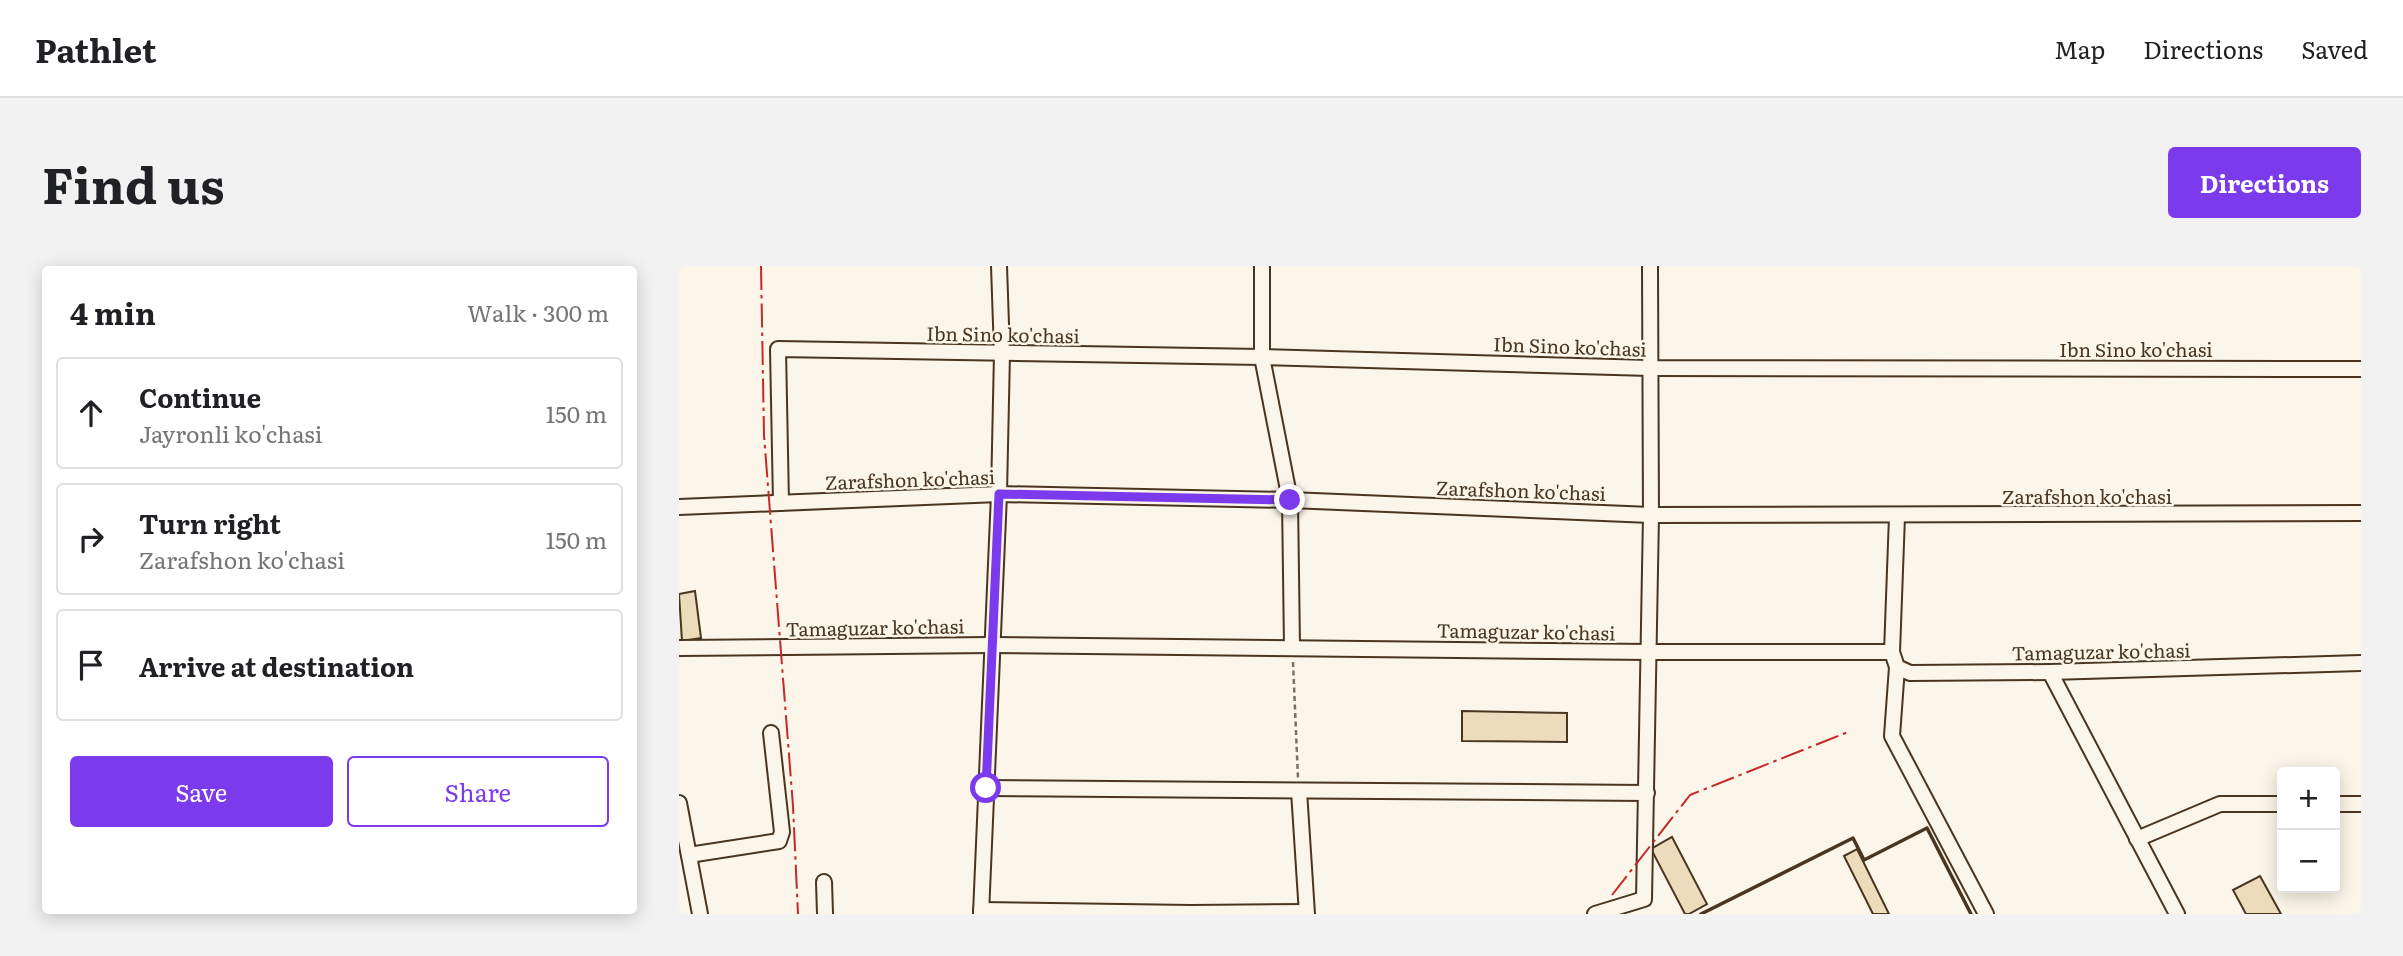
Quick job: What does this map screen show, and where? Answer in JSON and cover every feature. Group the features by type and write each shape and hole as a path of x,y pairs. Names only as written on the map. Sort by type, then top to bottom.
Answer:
{"street":[{"path":"999,266 1002,353 999,494 981,912 1306,913 1299,791"},
{"path":"1262,266 1262,357 1290,500 1292,648"},
{"path":"1595,914 1644,899 1651,515 1650,266"},
{"name":"Ibn Sino ko'chasi","path":"781,503 778,348 1262,357 1650,368 2361,369"},
{"name":"Zarafshon ko'chasi","path":"679,507 999,494 1290,500 1651,515 2361,513"},
{"path":"1897,516 1892,652 1897,667 1892,736 1986,914"},
{"name":"Tamaguzar ko'chasi","path":"679,648 991,645 1892,652"},
{"name":"Tamaguzar ko'chasi","path":"1897,667 1910,673 2050,672 2361,663"},
{"path":"2050,672 2177,914"},
{"path":"689,855 779,841 782,832 771,733"},
{"path":"986,788 1647,793"},
{"path":"679,803 700,914"},
{"path":"2137,839 2220,804 2277,804"},
{"path":"2340,804 2361,804"},
{"path":"824,882 825,914"}],"path":[{"path":"1292,648 1299,791"}],"building":[{"path":"695,591 701,638 682,641 679,594"},
{"path":"1462,711 1567,713 1567,742 1462,741"},
{"path":"1672,837 1707,904 1689,914 1685,914 1651,849"},
{"path":"1857,849 1889,914 1873,914 1844,856"},
{"path":"2260,876 2281,914 2246,914 2233,890"}],"wall":[{"path":"1701,914 1853,838 1864,860 1927,828 1971,914"}],"power":[{"path":"761,266 764,435 793,806 798,914"},
{"path":"1612,895 1690,795 1848,732"}],"route":[{"path":"986,788 999,494 1290,500"}]}
